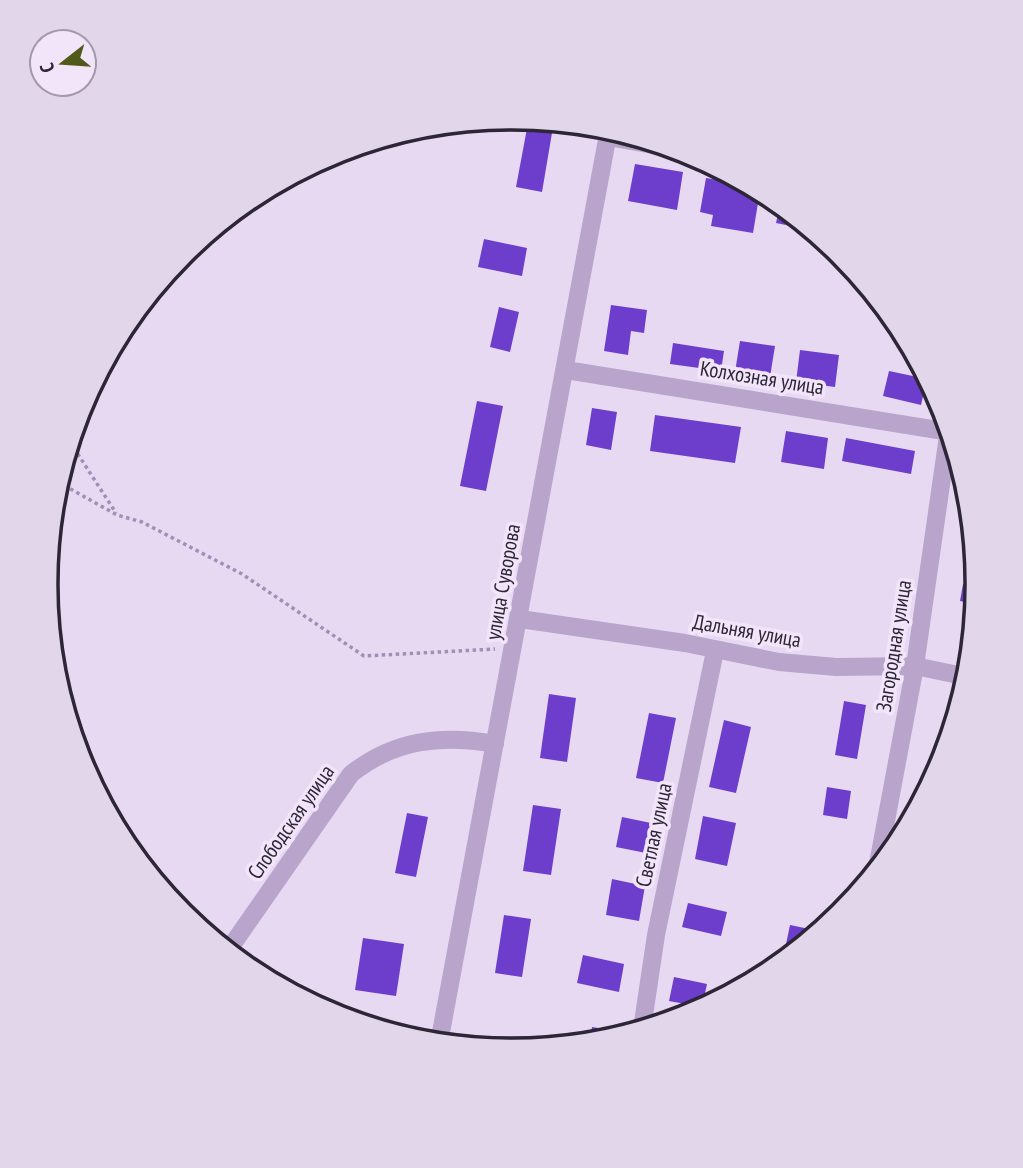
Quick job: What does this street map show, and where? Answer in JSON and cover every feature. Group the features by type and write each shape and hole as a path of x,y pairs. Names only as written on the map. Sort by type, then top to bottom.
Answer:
{"street":[{"name":"улица Суворова","path":"441,1032 515,648 607,141"},
{"name":"Колхозная улица","path":"566,370 938,429"},
{"name":"Загородная улица","path":"881,846 915,666 946,453"},
{"name":"Дальняя улица","path":"520,618 685,643 715,651 836,667 915,666 957,675"},
{"name":"Светлая улица","path":"644,1018 656,935 715,651"},
{"name":"Слободская улица","path":"234,943 351,775 373,757 403,745 460,737 495,744"}],"path":[{"path":"77,453 117,515"},
{"path":"68,488 117,515 142,522 243,573 365,656 515,648"}],"building":[{"path":"527,131 552,132 542,192 516,187"},
{"path":"635,164 683,172 677,210 628,201"},
{"path":"706,178 717,180 758,203 753,233 711,226 713,215 700,212"},
{"path":"777,217 790,226 776,223"},
{"path":"484,239 527,248 522,276 478,267"},
{"path":"611,305 647,310 644,333 631,331 628,355 604,351"},
{"path":"499,307 519,312 510,352 490,347"},
{"path":"740,341 775,346 770,377 735,372"},
{"path":"673,343 724,351 721,371 670,364"},
{"path":"800,350 839,355 835,387 796,382"},
{"path":"889,371 914,376 923,394 921,405 883,396"},
{"path":"477,401 503,406 486,491 460,486"},
{"path":"592,408 617,412 611,450 586,445"},
{"path":"655,415 741,427 735,463 650,451"},
{"path":"786,431 828,438 824,469 781,462"},
{"path":"846,438 915,451 911,474 842,461"},
{"path":"963,584 965,584 964,602 960,601"},
{"path":"549,694 576,698 567,762 540,758"},
{"path":"844,701 866,705 857,759 835,755"},
{"path":"649,713 676,718 663,783 636,778"},
{"path":"724,720 751,727 736,793 709,787"},
{"path":"827,787 851,791 847,819 823,815"},
{"path":"533,805 561,809 551,875 523,871"},
{"path":"407,813 428,817 416,877 395,873"},
{"path":"703,816 736,823 727,866 695,859"},
{"path":"622,817 656,824 651,854 616,847"},
{"path":"612,879 645,886 639,921 606,915"},
{"path":"688,903 727,912 721,936 682,927"},
{"path":"504,915 531,919 522,977 495,973"},
{"path":"790,925 807,928 788,944 786,946"},
{"path":"363,938 404,944 396,996 355,990"},
{"path":"583,955 624,964 619,992 577,983"},
{"path":"674,977 707,984 705,994 683,1004 669,1001"}]}
